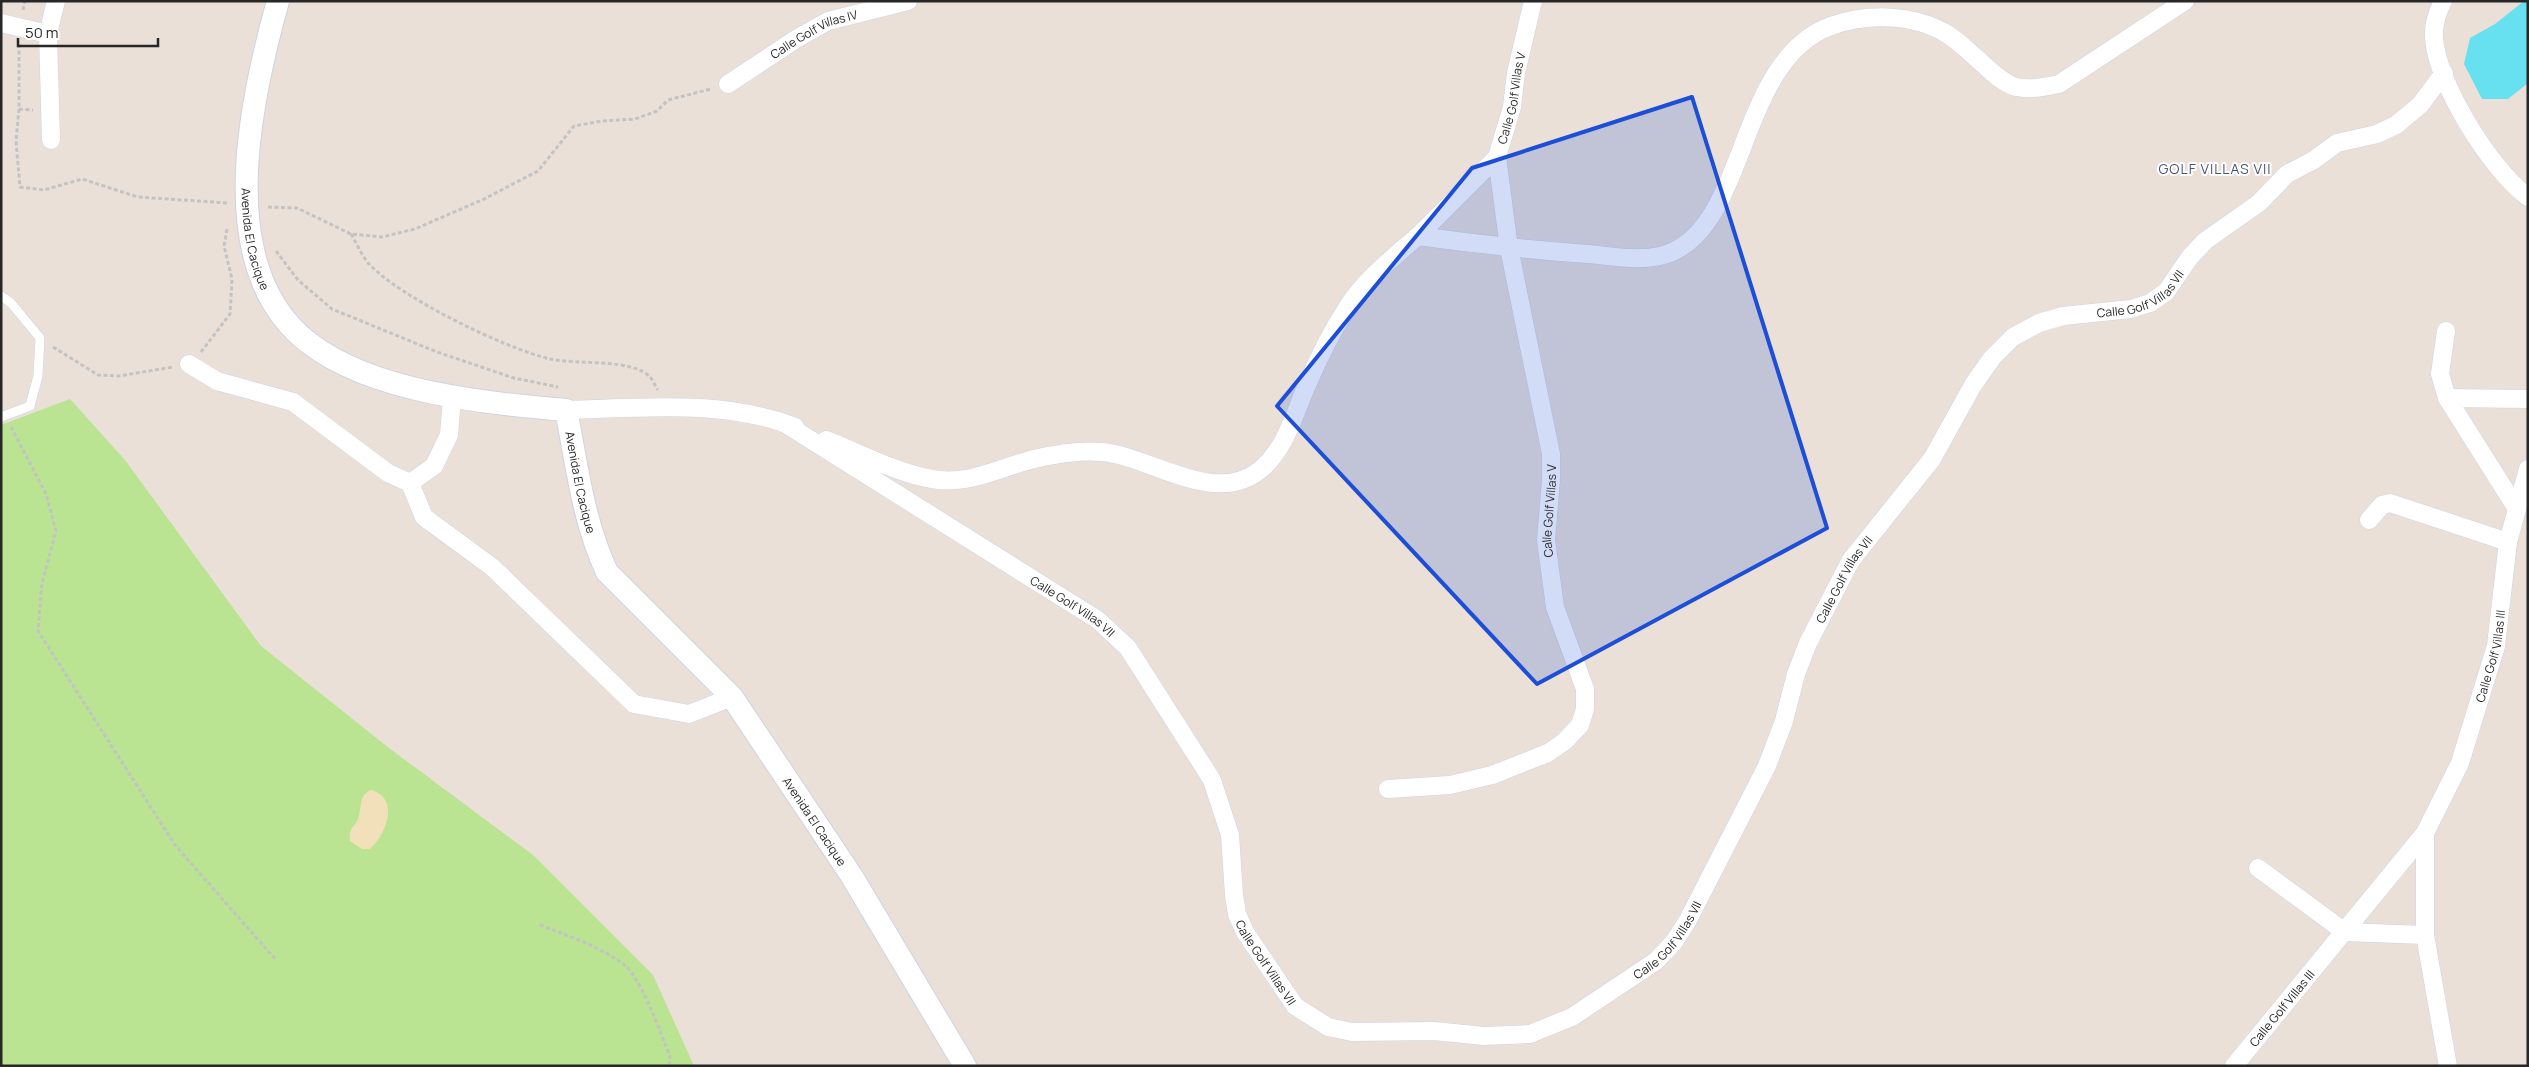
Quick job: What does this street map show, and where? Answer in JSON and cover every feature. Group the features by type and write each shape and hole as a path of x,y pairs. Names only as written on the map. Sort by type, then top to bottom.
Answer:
{"street":[{"path":"51,140 48,34 56,1"},
{"name":"Avenida El Cacique","path":"278,1 261,61 248,168 248,211 255,263 271,301 292,328 309,344 335,359 375,377 452,398 566,410 586,514 596,548 607,572 732,697 851,875 965,1066"},
{"name":"Calle Golf Villas IV","path":"728,84 796,39 828,21 908,1"},
{"name":"Calle Golf Villas V","path":"1388,789 1450,785 1492,776 1548,754 1565,741 1580,725 1586,708 1586,689 1555,607 1546,540 1551,480 1550,454 1509,248 1497,157 1512,107 1516,73 1533,1"},
{"path":"1418,236 1509,248 1631,258 1659,256 1680,249 1697,236 1711,216 1776,72 1793,49 1812,34 1833,26 1860,20 1901,18 1926,24 1948,34 1998,76 2014,86 2035,89 2059,84 2184,1"},
{"path":"2443,1 2437,14 2434,40 2455,103 2473,133 2512,183 2528,197"},
{"path":"1,23 48,34"},
{"name":"Calle Golf Villas VII","path":"784,423 1098,620 1128,648 1212,780 1230,835 1238,914 1246,932 1295,1006 1328,1027 1352,1032 1434,1031 1484,1036 1530,1034 1572,1017 1656,961 1674,942 1688,920 1767,766 1784,721 1796,674 1805,651 1851,560 1932,459 1973,385 1992,358 2013,337 2039,322 2063,316 2132,309 2150,303 2166,292 2190,257 2206,241 2259,204 2287,174 2314,160 2337,143 2377,134 2396,125 2420,105 2444,73"},
{"path":"566,410 701,408 738,413 784,423 905,471 933,480 983,477 1034,459 1063,454 1099,452 1115,453 1172,474 1199,481 1224,483 1243,480 1260,470 1274,456 1288,430 1307,384 1347,308 1374,275 1418,236 1497,157"},
{"path":"2446,331 2440,374 2447,398 2517,509"},
{"path":"189,364 217,380 293,402 388,473 410,483 424,517 492,567 634,704 688,714 732,697"},
{"path":"410,483 434,466 448,435 452,398"},
{"path":"2447,398 2528,399"},
{"name":"Calle Golf Villas III","path":"2235,1066 2425,833 2460,763 2496,646 2508,542 2528,469"},
{"path":"2369,520 2382,504 2390,503 2508,542"},
{"name":"Calle Golf Villas III","path":"2425,833 2425,935 2448,1066"},
{"path":"2258,868 2345,932 2425,935"}],"lane":[{"path":"1,296 10,303 40,338 38,376 30,406 3,417"}],"path":[{"path":"24,1 19,27 19,109 16,142 20,187 44,190 82,179 138,197 248,211 270,206 297,208 351,234 382,237 415,229 482,200 538,171 574,126 602,121 635,119 656,111 668,100 728,84"},
{"path":"270,206 270,215"},
{"path":"40,338 98,375 119,376 189,364 210,343 230,314 232,279 224,246 228,228 248,211"},
{"path":"351,234 369,263 406,293 466,325 514,347 551,359 587,364 628,364 650,376 659,391 662,408"},
{"path":"274,247 298,280 332,309 437,352 514,378 564,388"},
{"path":"3,417 46,494 56,531 42,583 38,631 175,845 275,959"},
{"path":"540,925 584,943 625,965 647,1000 670,1056 669,1066"}],"highlighted area":[{"path":"1692,97 1827,528 1537,684 1277,406 1472,168"}],"green space":[{"path":"70,399 125,460 261,646 389,748 533,855 653,975 694,1066 1,1066 1,425"}],"sand":[{"path":"371,790 380,794 385,800 388,808 388,817 376,842 370,849 362,849 350,841 350,832 358,819 364,795"}],"water":[{"path":"2524,1 2528,1 2528,83 2508,99 2482,99 2464,64 2470,38 2495,24"}],"district":[{"name":"GOLF VILLAS VII","path":"2215,168"}]}
